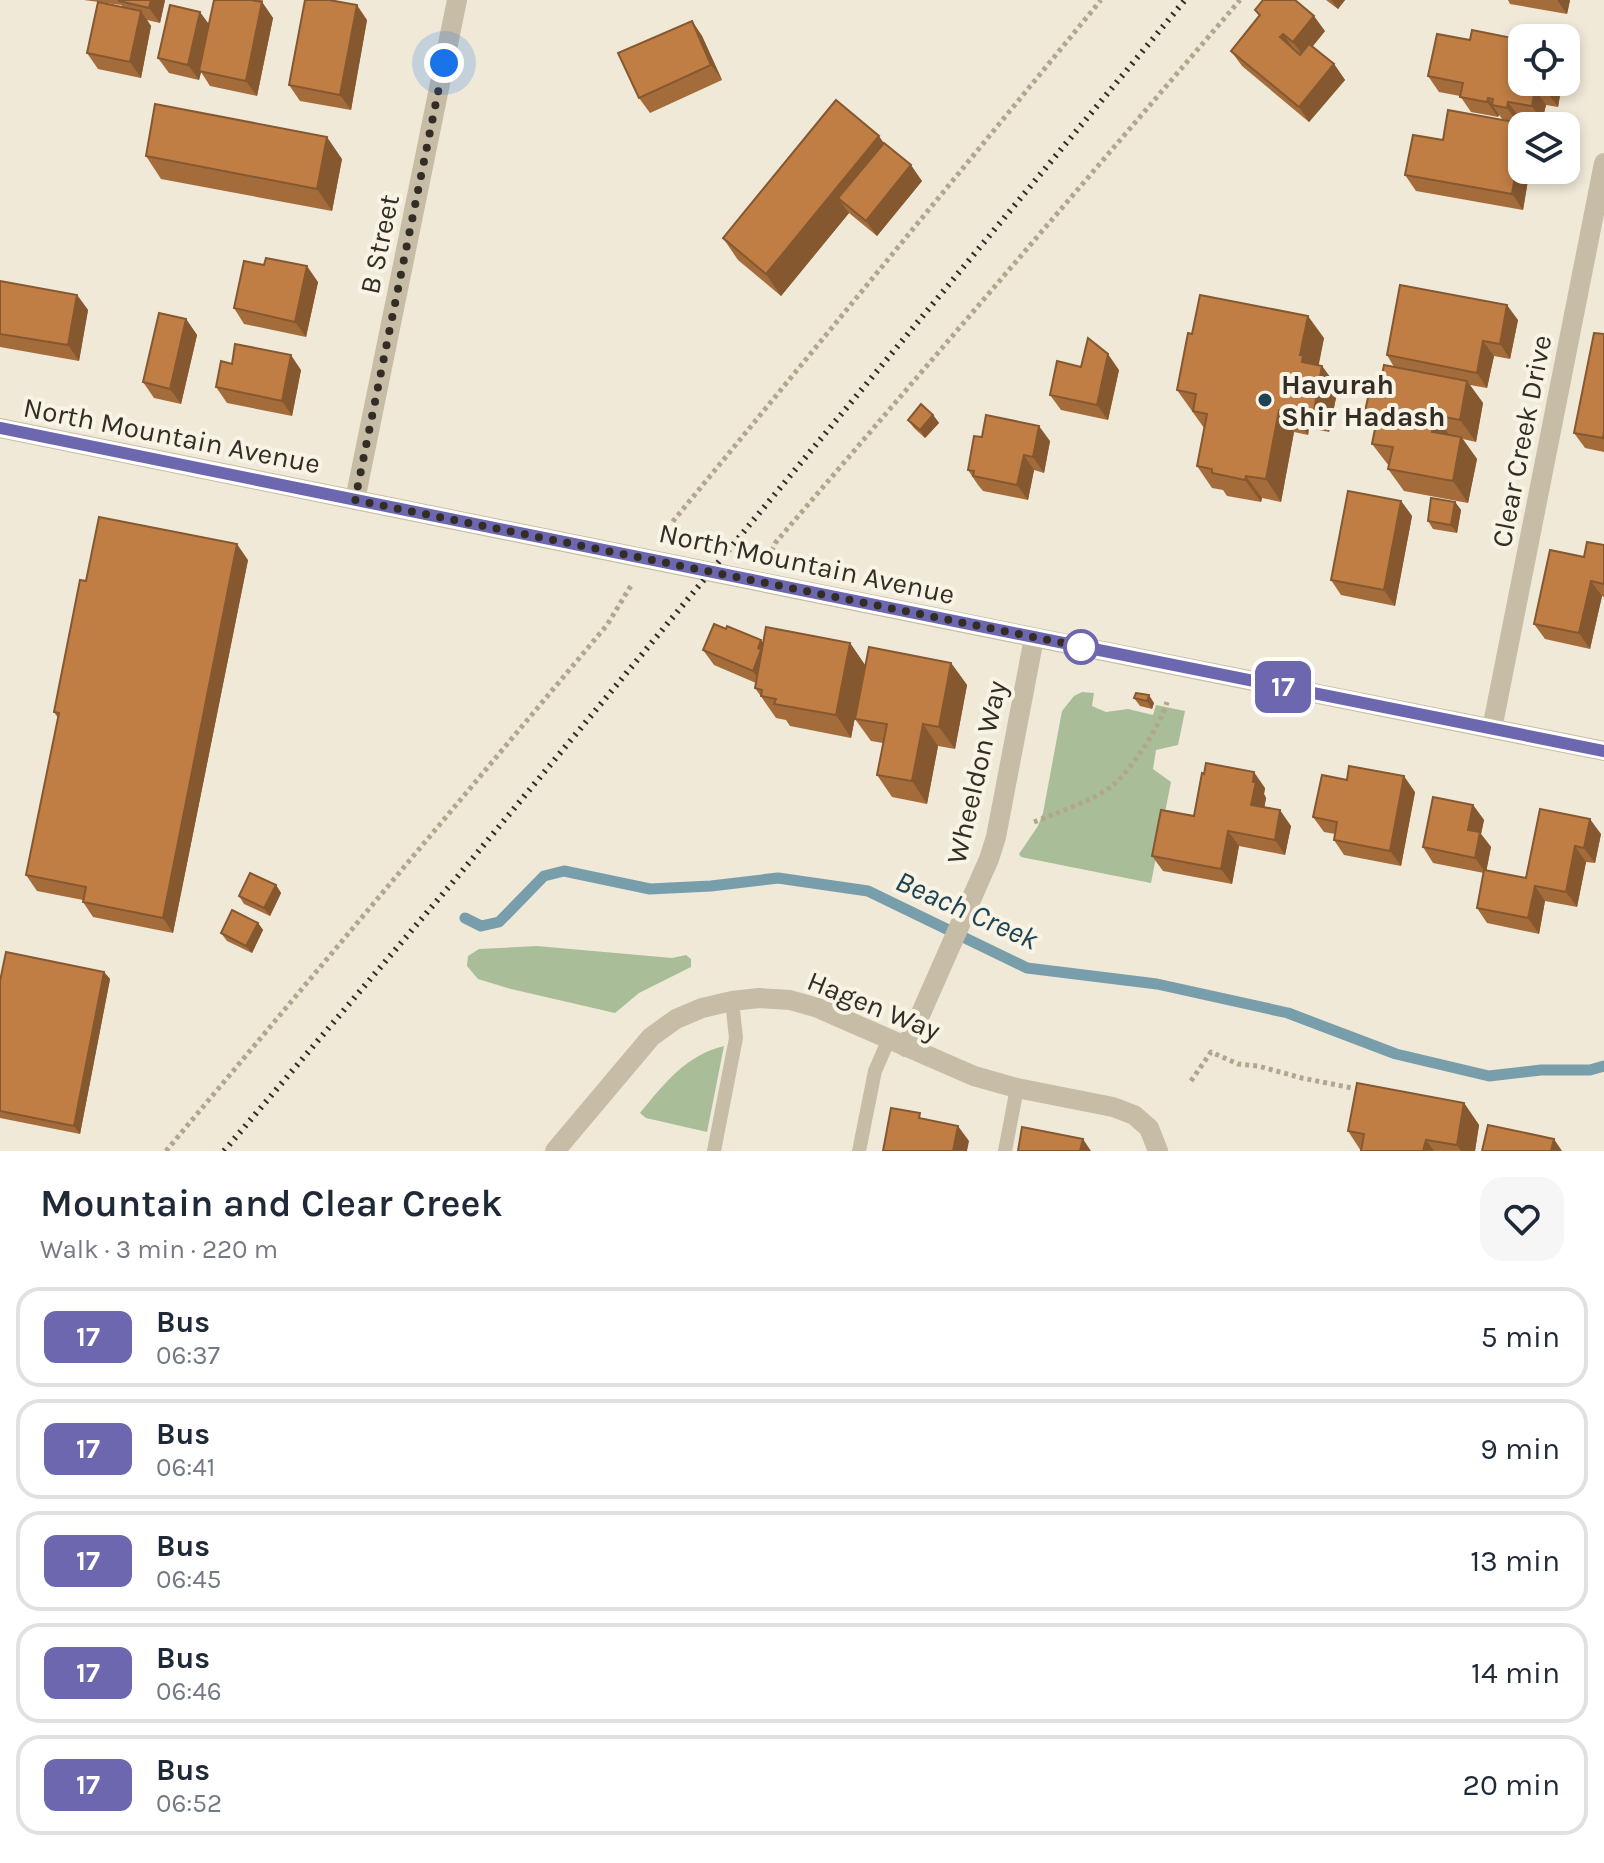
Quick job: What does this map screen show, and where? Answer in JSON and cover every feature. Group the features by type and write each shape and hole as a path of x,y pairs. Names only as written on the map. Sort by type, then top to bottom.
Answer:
{"street":[{"name":"B Street","path":"355,500 457,0"},
{"name":"Clear Creek Drive","path":"1492,729 1604,163"},
{"name":"North Mountain Avenue","path":"0,428 1604,751"},
{"name":"Wheeldon Way","path":"897,1043 929,995 981,881 996,837 1034,638"},
{"name":"Hagen Way","path":"555,1151 651,1037 676,1019 702,1008 759,998 790,1000 818,1008 974,1076 1113,1107 1134,1115 1149,1128 1158,1151"}],"lane":[{"path":"714,1151 736,1038 732,1001"},
{"path":"859,1151 875,1071 897,1043"},
{"path":"1005,1151 1017,1088"}],"path":[{"path":"674,520 1101,0"},
{"path":"755,580 776,542 1240,0"},
{"path":"166,1151 607,625 623,598"},
{"path":"1034,822 1114,785 1156,729 1167,702"},
{"path":"1191,1081 1211,1052 1238,1064 1352,1088"}],"green space":[{"path":"1082,692 1094,693 1092,706 1106,712 1128,709 1153,715 1156,705 1185,711 1178,745 1156,750 1153,769 1171,782 1151,883 1021,857 1019,854 1043,813 1062,711 1074,696"},
{"path":"537,946 672,958 686,955 691,959 691,967 639,993 615,1013 478,979 467,966 468,956 479,949"},
{"path":"724,1046 707,1132 646,1118 640,1113 667,1081 687,1064 710,1050"}],"building":[{"path":"119,0 151,0 149,8"},
{"path":"214,0 262,2 246,81 199,71"},
{"path":"305,0 357,5 340,95 289,85"},
{"path":"1263,0 1295,0 1314,16 1293,42 1283,34 1280,37 1300,55 1309,44 1334,64 1299,107 1231,51 1260,15 1255,10"},
{"path":"98,2 141,11 130,62 87,53"},
{"path":"170,5 200,12 188,65 158,58"},
{"path":"692,21 711,65 639,98 618,53"},
{"path":"1472,30 1508,37 1508,96 1534,96 1532,106 1508,102 1507,108 1492,105 1493,99 1488,98 1487,102 1460,97 1463,83 1428,76 1437,34 1470,40"},
{"path":"836,100 879,136 766,274 723,238"},
{"path":"155,104 327,137 317,189 146,156"},
{"path":"1448,110 1508,121 1508,184 1514,184 1512,194 1405,175 1413,135 1443,140"},
{"path":"884,143 911,165 866,221 838,198"},
{"path":"266,258 307,266 295,322 234,308 244,261 264,265"},
{"path":"0,281 77,295 68,345 0,334"},
{"path":"1400,285 1507,305 1500,344 1483,341 1477,373 1387,355"},
{"name":"Havurah Shir Hadash","path":"1200,295 1308,316 1300,355 1303,355 1302,362 1322,366 1314,410 1294,406 1292,413 1279,410 1266,479 1246,476 1245,480 1212,473 1212,469 1197,466 1207,414 1193,411 1196,394 1177,390 1188,333 1192,334"},
{"path":"159,313 186,319 170,389 143,382"},
{"path":"1594,333 1604,334 1603,438 1574,433"},
{"path":"1088,338 1108,354 1097,405 1050,395 1057,361 1081,367"},
{"path":"235,344 291,355 282,401 216,387 221,361 232,364"},
{"path":"1384,365 1467,381 1460,420 1435,415 1432,432 1461,437 1453,481 1388,469 1393,447 1372,444 1378,414 1365,411 1370,389 1379,391"},
{"path":"921,404 933,415 920,430 908,420"},
{"path":"986,415 1039,426 1033,457 1024,455 1017,485 973,476 974,471 968,470 974,436 982,437"},
{"path":"1348,491 1401,501 1384,590 1331,580"},
{"path":"1431,498 1455,502 1451,525 1428,521"},
{"path":"99,517 237,544 163,918 83,902 86,887 26,875 59,713 54,712 80,580 86,581"},
{"path":"1587,542 1604,545 1604,584 1591,581 1579,633 1534,624 1550,550 1584,557"},
{"path":"714,624 761,640 758,648 761,650 753,671 703,650"},
{"path":"766,627 850,643 836,715 774,704 776,699 761,696 762,690 755,688"},
{"path":"869,647 951,663 939,727 923,724 912,781 877,775 887,724 855,719"},
{"path":"1136,693 1149,695 1147,701 1134,698"},
{"path":"1206,763 1254,772 1253,782 1256,782 1251,805 1280,810 1275,840 1228,831 1221,869 1152,856 1161,810 1194,816"},
{"path":"1349,766 1404,776 1390,851 1334,840 1337,822 1313,817 1322,775 1347,780"},
{"path":"1433,797 1473,805 1468,830 1480,832 1475,858 1423,847"},
{"path":"1540,809 1590,819 1584,848 1575,846 1566,892 1535,886 1528,918 1477,908 1484,870 1526,878"},
{"path":"250,873 276,885 264,908 239,896"},
{"path":"232,910 258,923 246,946 221,933"},
{"path":"6,952 104,972 74,1126 0,1111 0,981"},
{"path":"1357,1083 1464,1103 1457,1145 1426,1140 1423,1151 1361,1151 1364,1134 1348,1131"},
{"path":"891,1108 920,1113 919,1118 958,1126 953,1151 883,1151"},
{"path":"1488,1125 1554,1139 1551,1151 1482,1151"},
{"path":"1022,1127 1083,1139 1080,1151 1018,1151"}],"waterway":[{"name":"Beach Creek","path":"465,918 481,926 499,922 544,876 564,871 650,889 778,878 868,891 1027,968 1157,984 1288,1013 1396,1054 1489,1076 1541,1070 1590,1070 1604,1066"}],"railway":[{"path":"224,1151 458,876 1185,0"}],"bus line":[{"name":"17","path":"0,428 1604,751"}],"place":[{"name":"Havurah Shir Hadash","path":"1265,400"}],"route":[{"path":"444,63 355,500 1088,648 1081,647"}]}
